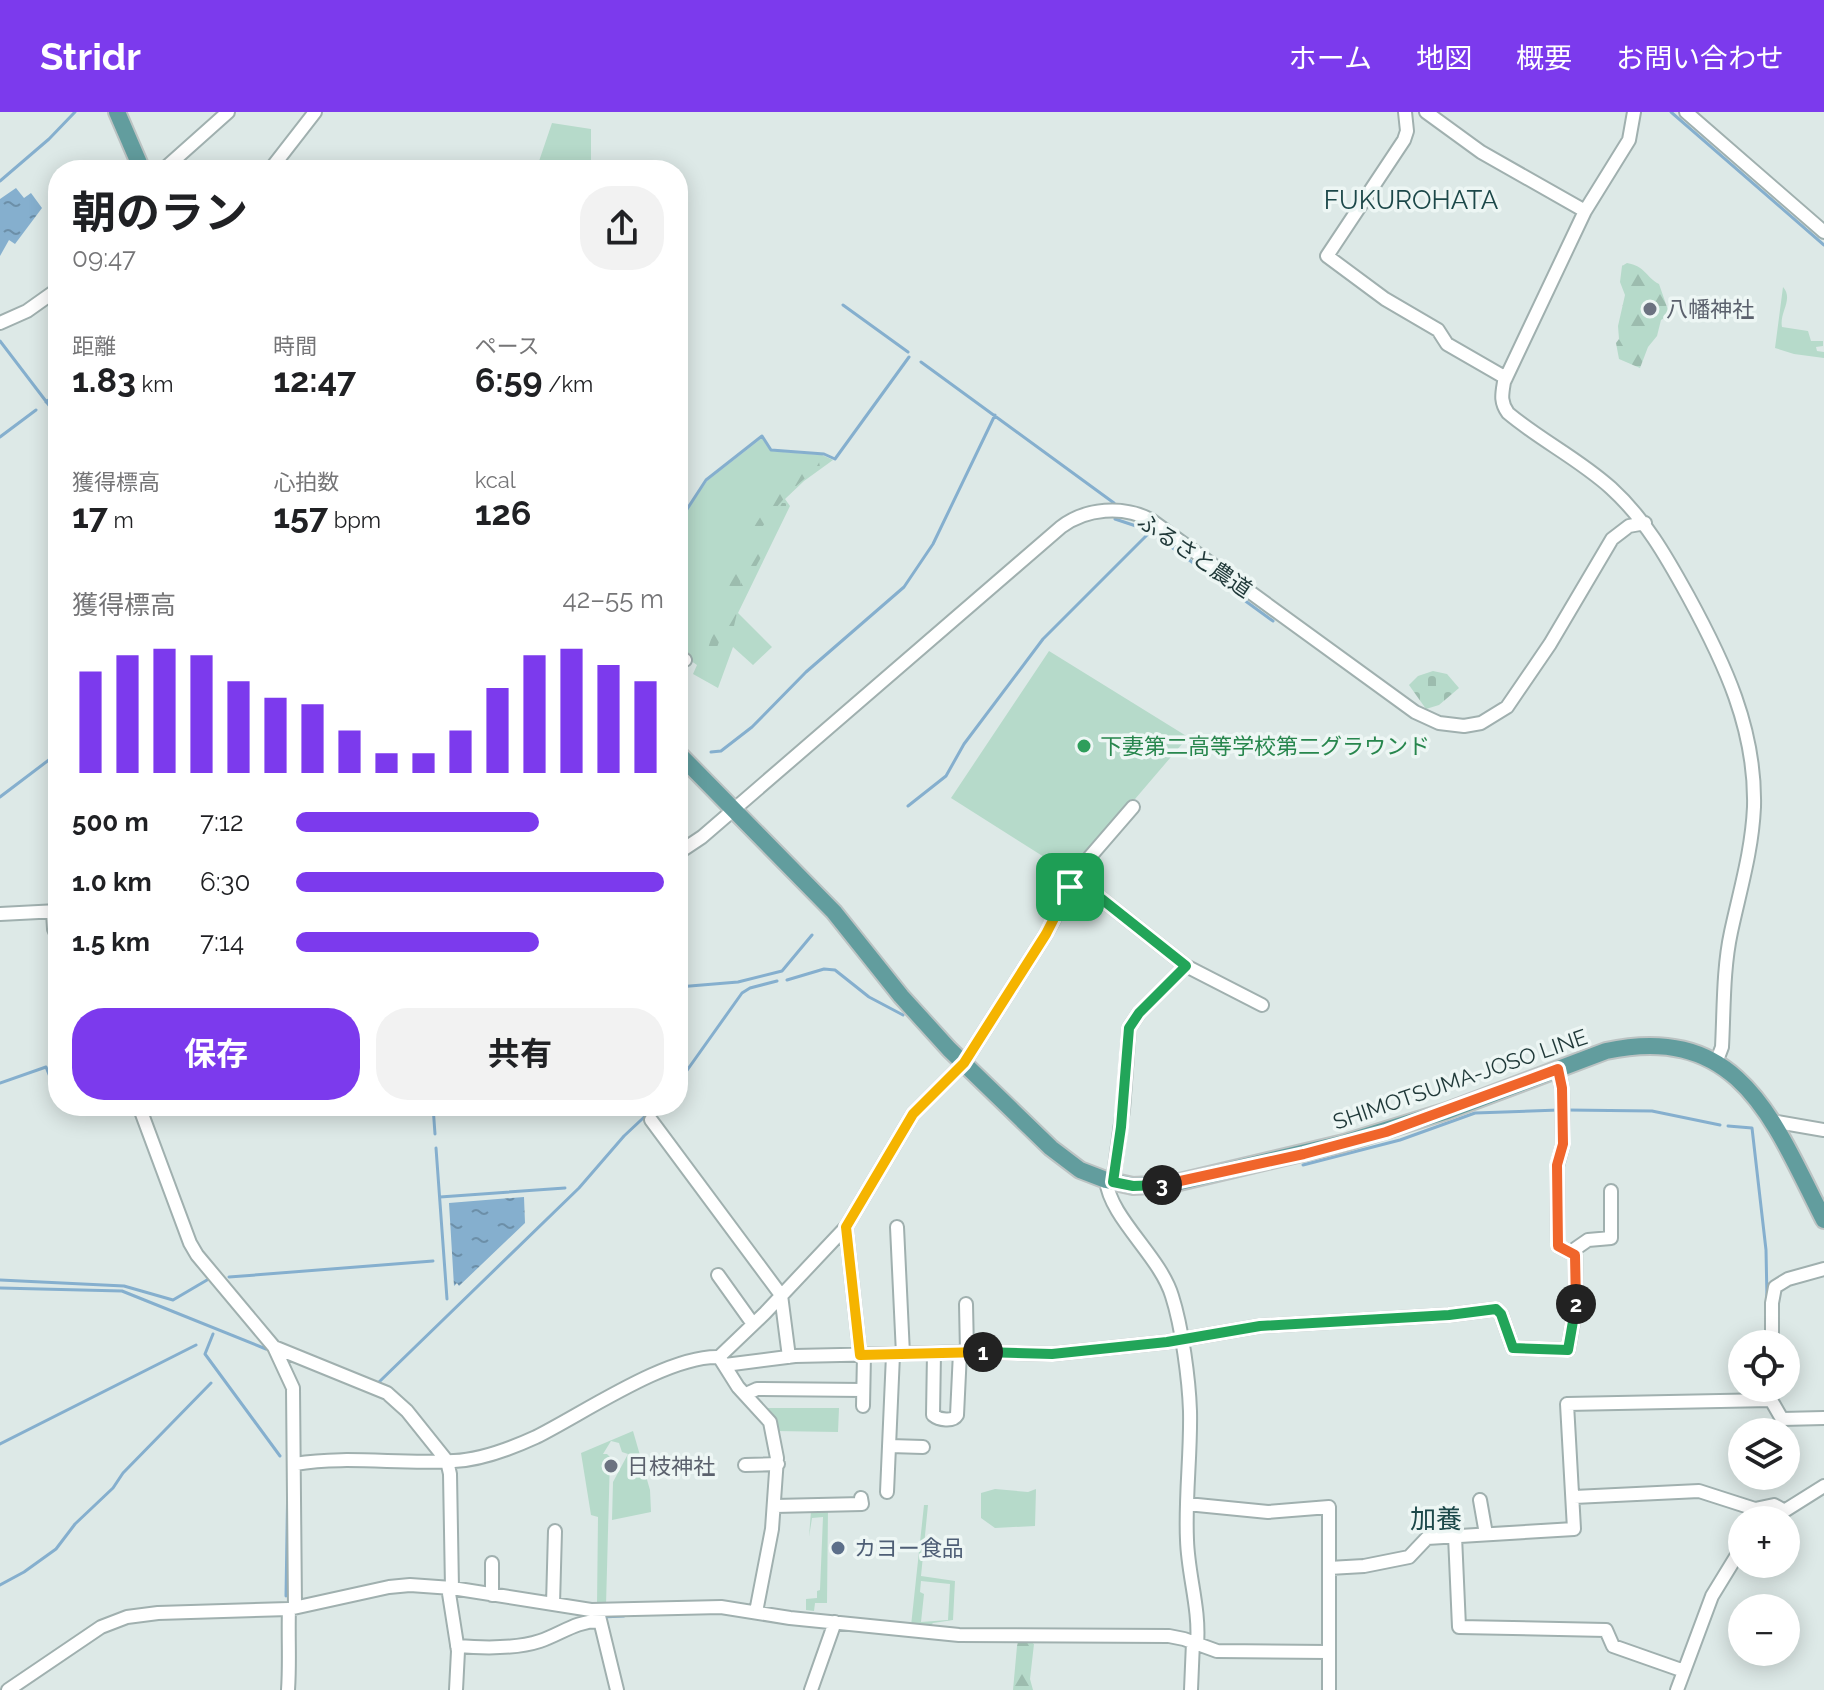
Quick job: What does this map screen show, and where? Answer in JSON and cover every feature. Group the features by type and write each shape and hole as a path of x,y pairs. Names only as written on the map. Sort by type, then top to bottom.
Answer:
{"main road":[{"path":"117,112 138,160"},
{"name":"SHIMOTSUMA-JOSO LINE","path":"688,763 844,922 901,996 964,1063 1062,1157 1080,1170 1110,1181 1144,1186 1171,1184 1344,1143 1447,1111 1606,1051 1645,1046 1682,1050 1716,1063 1745,1085 1762,1103 1824,1220"}],"street":[{"path":"174,160 228,112"},
{"path":"278,160 315,112"},
{"path":"1405,112 1407,131 1404,140 1327,256 1385,299 1438,330 1447,344 1506,378"},
{"path":"1426,112 1481,152 1585,211"},
{"path":"1634,112 1629,140 1585,211 1506,378 1501,396 1508,413 1595,474 1645,523 1662,548 1727,672 1746,731 1753,775 1751,848 1730,934 1722,1047 1716,1063"},
{"path":"1686,112 1824,232"},
{"path":"0,323 27,311 48,296"},
{"name":"ふるさと農道","path":"688,845 1061,527 1085,514 1122,511 1151,520 1415,712 1439,723 1457,726 1481,723 1511,704 1612,539 1629,526 1645,523"},
{"path":"722,1361 846,1227 913,1114 964,1063 1046,934 1074,877 1133,807"},
{"path":"1074,877 1186,966 1262,1005"},
{"path":"0,914 48,911"},
{"path":"1186,966 1139,1013 1129,1028 1121,1127 1110,1181 1110,1198 1162,1273 1170,1290 1181,1340 1190,1408 1187,1544 1194,1590 1195,1643 1191,1690"},
{"path":"1558,1069 1563,1111 1563,1144 1556,1174 1558,1246 1575,1255"},
{"path":"143,1116 197,1255 274,1347 293,1388 292,1608 281,1690"},
{"path":"651,1120 781,1295 789,1357"},
{"path":"1772,1121 1824,1130"},
{"path":"295,1464 469,1459 537,1436 670,1367 700,1357 722,1361 964,1352 1052,1354 1181,1340 1260,1326 1449,1315 1496,1309 1501,1314 1513,1348 1568,1350 1576,1305 1575,1249 1583,1242 1611,1238 1611,1191"},
{"path":"846,1227 862,1355 863,1406"},
{"path":"887,1492 889,1416 898,1354 897,1227"},
{"path":"1772,1330 1775,1287 1788,1279 1824,1269"},
{"path":"718,1275 753,1324"},
{"path":"934,1353 933,1415 938,1419 952,1419 957,1415 966,1304"},
{"path":"274,1347 387,1393 407,1411 447,1461 450,1474 450,1588 457,1646 456,1690"},
{"path":"722,1361 738,1387 770,1422 778,1464 775,1506 756,1612"},
{"path":"746,1394 757,1389 863,1390"},
{"path":"1329,1568 1364,1566 1409,1557 1427,1538 1574,1529 1567,1404 1728,1396"},
{"path":"1775,1402 1782,1419 1824,1418"},
{"path":"890,1446 923,1447"},
{"path":"745,1465 778,1464"},
{"path":"1790,1506 1824,1486"},
{"path":"1574,1497 1699,1491 1746,1506"},
{"path":"775,1506 862,1504 861,1498"},
{"path":"1480,1500 1486,1534"},
{"path":"1187,1504 1259,1512 1329,1507 1329,1690"},
{"path":"553,1604 555,1531"},
{"path":"1455,1536 1459,1627 1606,1630 1613,1646 1684,1671"},
{"path":"492,1563 492,1595"},
{"path":"1677,1690 1712,1596 1728,1570"},
{"path":"8,1690 101,1627 127,1617 158,1613 292,1608 396,1586 450,1588 553,1604 599,1616"},
{"path":"457,1646 480,1648 534,1642 599,1616 702,1606 975,1636 1169,1636 1217,1651 1328,1652"},
{"path":"599,1616 617,1690"},
{"path":"811,1690 835,1622"},
{"path":"288,1644 291,1651 288,1690"}],"green space":[{"path":"552,123 591,129 591,160 539,160"},
{"path":"1627,263 1638,267 1659,284 1668,310 1640,368 1619,359 1616,343 1625,295 1620,282 1622,266"},
{"path":"1783,287 1787,301 1782,327 1808,331 1811,341 1823,341 1823,346 1816,347 1817,351 1824,352 1824,358 1775,348"},
{"path":"762,438 771,451 822,455 833,460 785,499 790,506 738,613 772,647 753,665 733,647 718,688 693,674 697,665 688,659 688,509 707,481"},
{"path":"815,462 819,462 820,467 780,503 758,534 743,568 740,585 782,503 786,503 786,512 754,570 737,613 731,639 726,640 724,636 738,590 716,650 711,653 708,649 711,640 753,528 779,494"},
{"name":"下妻第二高等学校第二グラウンド","path":"1049,651 1188,737 1071,874 951,798"},
{"path":"1433,671 1447,674 1459,688 1439,705 1426,709 1409,685 1418,676"},
{"path":"761,1408 839,1408 838,1432 775,1431"},
{"path":"633,1431 650,1490 651,1512 612,1520 613,1482 628,1454 622,1452 619,1443 611,1441 603,1454 610,1457 606,1606 597,1606 598,1517 591,1515 581,1453"},
{"path":"995,1489 1028,1492 1036,1489 1035,1526 995,1528 981,1518 981,1493"},
{"path":"924,1505 928,1505 921,1576 955,1581 953,1620 933,1623 928,1628 911,1626","holes":["921,1581 950,1584 948,1620 921,1622 924,1594 920,1592"]},
{"path":"828,1509 827,1603 815,1603 814,1611 806,1610 806,1599 817,1598 817,1591 820,1590 823,1517 812,1518 809,1537 811,1511"},
{"path":"1026,1639 1034,1644 1030,1679 1033,1690 1013,1690 1018,1642"}],"water":[{"path":"16,188 24,198 31,193 42,208 15,244 9,240 0,256 0,199"},
{"path":"524,1197 525,1223 459,1286 457,1283 454,1286 449,1203"}],"waterway":[{"path":"0,181 75,112"},
{"path":"1671,112 1824,245"},
{"path":"843,305 908,352"},
{"path":"0,341 48,404"},
{"path":"688,508 706,480 762,436 771,450 824,454 835,459 909,357"},
{"path":"921,362 1114,503"},
{"path":"0,437 36,410"},
{"path":"711,752 721,751 752,727 806,672 904,587 933,544 995,415"},
{"path":"1115,519 1148,530 1273,621"},
{"path":"908,806 946,776 964,744 1043,639 1150,532"},
{"path":"0,797 48,761"},
{"path":"688,986 738,982 782,971 812,935"},
{"path":"787,980 824,969 835,970 869,997 903,1015"},
{"path":"688,1069 742,993 777,981"},
{"path":"0,1083 46,1067 48,1072"},
{"path":"1303,1165 1400,1140 1475,1113 1559,1110"},
{"path":"1567,1110 1652,1111 1720,1125"},
{"path":"434,1116 435,1134"},
{"path":"378,1383 579,1188 645,1116"},
{"path":"1728,1126 1752,1128 1766,1250 1767,1299"},
{"path":"436,1148 447,1299"},
{"path":"440,1197 565,1188"},
{"path":"229,1277 433,1261"},
{"path":"0,1280 124,1286 173,1300 207,1280"},
{"path":"0,1288 122,1291 266,1349"},
{"path":"213,1334 205,1354 280,1456"},
{"path":"0,1444 196,1345"},
{"path":"0,1585 56,1549 75,1524 211,1383"},
{"path":"286,1596 288,1473"},
{"path":"456,1594 590,1616"},
{"path":"602,1617 624,1616"}],"place":[{"name":"八幡神社","path":"1650,309"},
{"name":"下妻第二高等学校第二グラウンド","path":"1084,746"},
{"name":"日枝神社","path":"611,1466"},
{"name":"カヨー食品","path":"838,1548"}],"district":[{"name":"FUKUROHATA","path":"1411,200"},
{"name":"加養","path":"1436,1519"}],"route":[{"path":"1074,877 1186,966 1161,989 1129,1028 1119,1149 1113,1182 1133,1186 1171,1184 1304,1154 1386,1132 1558,1069 1562,1088 1563,1144 1557,1165 1558,1246 1575,1255 1576,1305 1568,1350 1511,1347 1501,1314 1496,1309 1449,1315 1260,1326 1167,1342 1052,1354 860,1355 846,1227 913,1114 964,1063 1046,934 1070,887 1074,877"}]}
